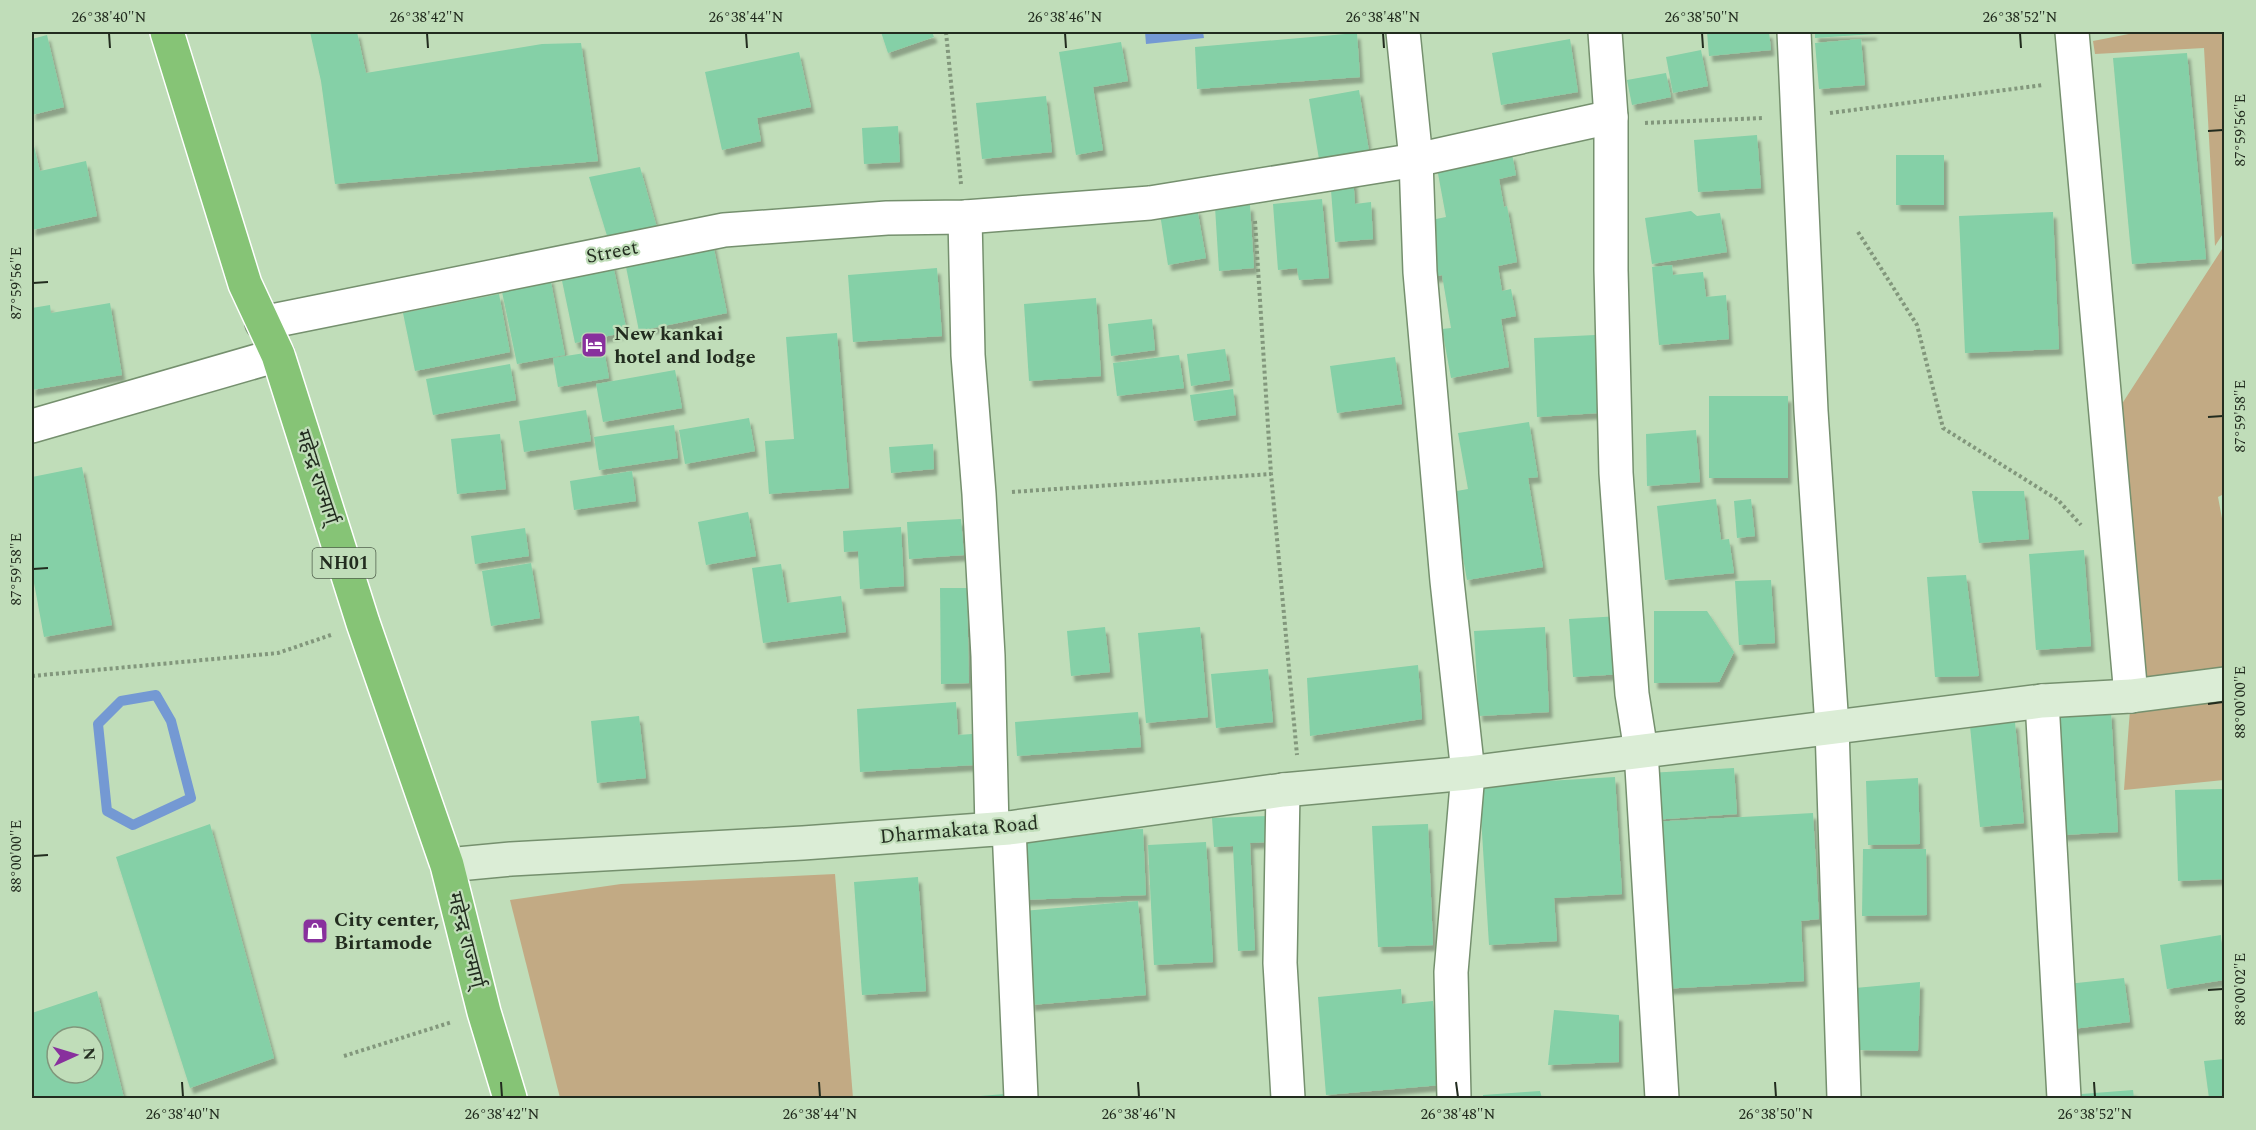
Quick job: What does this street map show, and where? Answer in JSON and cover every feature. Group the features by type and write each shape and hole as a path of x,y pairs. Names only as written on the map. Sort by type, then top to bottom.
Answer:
{"highway":[{"name":"महेन्द्र राज्मार्ग्","path":"166,32 245,284 279,355 363,623 447,865 484,1012 510,1098"}],"street":[{"path":"1403,32 1416,160 1420,272 1447,581 1468,773 1451,972 1454,1098"},
{"path":"1605,32 1611,117 1611,270 1616,473 1632,694 1641,751 1662,1098"},
{"path":"1794,32 1811,411 1832,727 1844,1098"},
{"path":"2072,32 2131,696"},
{"name":"Street","path":"262,323 724,230 887,218 965,218 1150,204 1253,185 1416,160 1611,117"},
{"path":"965,218 968,355 1021,1098"},
{"path":"32,426 279,355"},
{"name":"Dharmakata Road","path":"447,865 1000,828 1291,789 1468,773 2042,701 2131,696 2224,684"},
{"path":"2042,701 2064,1098"},
{"path":"1288,1098 1280,963 1291,789"}],"path":[{"path":"946,32 965,218"},
{"path":"1611,117 1629,123 1797,117 2076,81"},
{"path":"1253,185 1291,789"},
{"path":"1858,232 1917,325 1943,428 2058,500 2084,530 2118,554"},
{"path":"979,494 1271,474"},
{"path":"32,676 278,653 363,623"},
{"path":"344,1056 484,1012"}],"shaded area":[{"path":"2139,32 2224,32 2224,232 2215,246 2204,48 2095,54 2093,41"},
{"path":"2224,246 2224,494 2218,497 2224,529 2224,780 2124,790 2131,696 2107,427"},
{"path":"835,874 853,1098 560,1098 510,900 621,884"}],"water":[{"path":"1145,32 1203,32 1204,38 1146,44"}],"building":[{"path":"310,32 357,32 366,73 542,44 581,43 598,161 335,184 321,81"},
{"path":"881,32 932,32 934,37 888,53"},
{"path":"1707,32 1769,32 1771,50 1709,56"},
{"path":"1815,32 1873,32 1874,34 1815,38"},
{"path":"1357,33 1360,77 1197,89 1195,47"},
{"path":"47,35 64,107 32,115 32,39"},
{"path":"1570,39 1578,92 1501,105 1492,53"},
{"path":"1861,39 1865,85 1819,89 1815,43"},
{"path":"1121,42 1128,81 1093,87 1103,150 1076,155 1059,52"},
{"path":"1701,50 1708,86 1673,93 1666,57"},
{"path":"799,52 811,107 757,118 761,141 722,150 705,72"},
{"path":"2187,53 2206,259 2132,264 2113,58"},
{"path":"1666,73 1671,97 1632,105 1627,80"},
{"path":"1359,90 1369,151 1319,159 1309,99"},
{"path":"1046,96 1052,152 982,159 976,103"},
{"path":"898,126 900,162 864,164 862,128"},
{"path":"1757,135 1761,188 1698,192 1694,140"},
{"path":"32,138 40,171 86,161 97,216 32,230"},
{"path":"1512,154 1516,175 1499,179 1504,207 1507,206 1517,262 1498,266 1502,291 1511,289 1516,316 1501,319 1509,367 1451,378 1442,329 1451,328 1442,275 1430,278 1421,222 1446,217 1437,168"},
{"path":"1896,155 1944,155 1944,205 1896,205"},
{"path":"640,167 661,242 612,252 589,177"},
{"path":"1353,176 1355,204 1371,202 1373,239 1335,242 1330,177"},
{"path":"1322,199 1329,278 1299,280 1297,268 1278,270 1273,204"},
{"path":"1250,205 1254,268 1219,271 1215,207"},
{"path":"1197,208 1206,258 1168,265 1160,214"},
{"path":"1691,211 1697,216 1720,213 1727,252 1652,264 1645,218"},
{"path":"2053,212 2059,349 1965,353 1959,216"},
{"path":"712,239 727,313 639,331 624,257"},
{"path":"612,260 627,332 575,343 560,271"},
{"path":"1672,265 1673,275 1703,272 1706,297 1726,295 1729,339 1659,345 1652,267"},
{"path":"937,268 942,336 853,342 848,275"},
{"path":"550,277 565,355 517,364 501,287"},
{"path":"499,294 510,352 415,371 403,313"},
{"path":"1096,298 1101,376 1029,381 1024,304"},
{"path":"110,303 122,375 32,390 32,308 50,305 51,313"},
{"path":"1152,319 1155,350 1111,356 1108,324"},
{"path":"837,333 849,488 769,494 765,441 794,439 786,337"},
{"path":"1595,335 1599,413 1537,417 1534,338"},
{"path":"1225,349 1230,380 1191,386 1187,354"},
{"path":"604,350 609,378 558,387 553,358"},
{"path":"1179,355 1184,388 1117,396 1113,363"},
{"path":"1395,357 1402,404 1337,413 1330,366"},
{"path":"510,364 516,400 433,415 426,379"},
{"path":"675,370 682,408 603,422 596,384"},
{"path":"1233,389 1236,415 1194,421 1190,395"},
{"path":"1709,396 1788,396 1788,478 1709,478"},
{"path":"586,410 591,441 524,452 519,421"},
{"path":"749,418 755,451 685,464 679,430"},
{"path":"1529,422 1538,477 1528,478 1543,567 1467,580 1451,492 1468,489 1458,433"},
{"path":"674,425 678,458 599,470 594,437"},
{"path":"1696,430 1700,482 1647,486 1646,434"},
{"path":"500,434 506,489 457,494 451,439"},
{"path":"933,444 934,469 891,473 889,447"},
{"path":"82,467 112,625 44,637 32,572 32,477"},
{"path":"632,471 636,501 574,510 570,481"},
{"path":"1972,491 2024,491 2029,539 1979,543"},
{"path":"1716,499 1721,540 1729,539 1734,573 1665,580 1657,506"},
{"path":"1751,499 1755,536 1737,538 1734,501"},
{"path":"748,512 756,556 706,565 698,522"},
{"path":"961,519 964,555 909,559 907,522"},
{"path":"901,527 904,586 860,589 858,551 844,552 843,531"},
{"path":"525,528 529,556 475,564 471,536"},
{"path":"2084,550 2091,646 2036,650 2029,554"},
{"path":"531,563 540,618 491,626 482,571"},
{"path":"781,564 787,603 841,596 846,632 763,643 752,568"},
{"path":"1966,575 1979,676 1935,677 1927,577"},
{"path":"1771,580 1775,643 1739,645 1735,581"},
{"path":"940,588 967,588 969,683 941,684"},
{"path":"1654,611 1707,611 1734,652 1719,682 1654,683"},
{"path":"1620,616 1623,674 1573,677 1569,619"},
{"path":"1105,627 1110,672 1071,676 1067,631"},
{"path":"1200,627 1208,717 1146,723 1138,633"},
{"path":"1545,627 1549,712 1479,716 1474,631"},
{"path":"1418,665 1422,719 1310,736 1307,678"},
{"path":"1268,669 1273,722 1216,728 1211,674"},
{"path":"956,702 958,735 972,734 974,765 860,772 857,709"},
{"path":"1138,712 1141,747 1017,756 1015,722"},
{"path":"2111,712 2118,832 2062,835 2055,715"},
{"path":"639,716 646,778 597,783 591,721"},
{"path":"2015,722 2024,823 1980,827 1970,726"},
{"path":"1734,768 1737,814 1652,820 1649,773"},
{"path":"1615,777 1622,894 1554,898 1557,941 1489,945 1479,785"},
{"path":"1918,778 1920,844 1868,845 1866,781"},
{"path":"2224,789 2224,879 2178,881 2175,790"},
{"path":"1813,813 1819,919 1801,921 1804,981 1661,989 1651,822"},
{"path":"1268,816 1269,842 1250,843 1255,950 1238,951 1233,846 1214,847 1212,818"},
{"path":"210,824 274,1058 190,1088 116,857"},
{"path":"1428,824 1433,945 1378,947 1372,826"},
{"path":"1143,829 1146,895 1022,900 1020,833"},
{"path":"1206,842 1213,962 1154,965 1148,845"},
{"path":"1863,849 1926,849 1927,915 1862,916"},
{"path":"918,877 926,991 862,995 854,882"},
{"path":"1138,901 1146,995 1031,1005 1023,911"},
{"path":"2221,935 2224,980 2167,989 2160,945"},
{"path":"2124,978 2130,1022 2072,1029 2067,984"},
{"path":"1920,982 1918,1051 1860,1050 1855,988"},
{"path":"1401,989 1402,1004 1433,1001 1441,1085 1326,1095 1318,997"},
{"path":"97,991 124,1098 32,1098 32,1013"},
{"path":"1554,1010 1619,1015 1619,1062 1548,1065"},
{"path":"2224,1059 2224,1098 2209,1098 2204,1061"},
{"path":"2133,1090 2134,1098 2070,1098 2069,1095"},
{"path":"1540,1091 1542,1098 1483,1098 1483,1095"},
{"path":"1005,1094 1005,1098 968,1097"}],"waterway":[{"path":"156,695 171,721 191,798 133,825 107,811 98,724 121,701 156,695"}],"place":[{"name":"New kankai hotel and lodge","path":"594,345"},
{"name":"City center, Birtamode","path":"315,931"}]}
